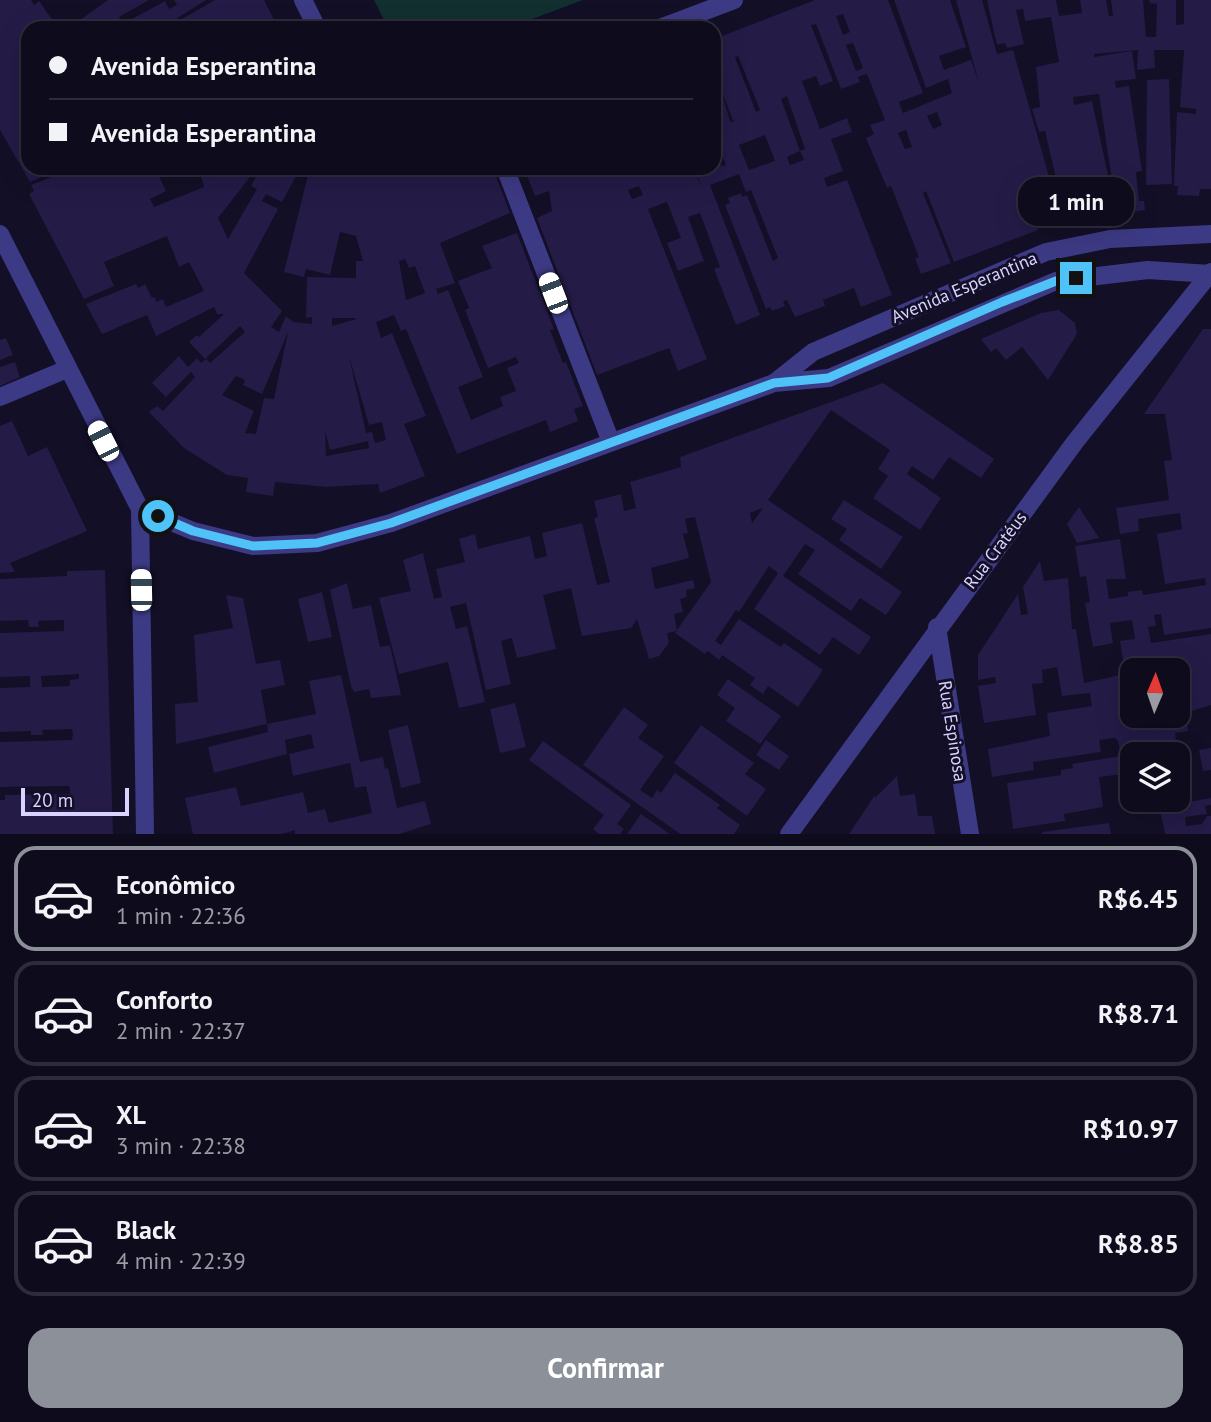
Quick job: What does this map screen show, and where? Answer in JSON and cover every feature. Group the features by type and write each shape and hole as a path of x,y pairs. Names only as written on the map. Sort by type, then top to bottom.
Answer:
{"street":[{"path":"303,0 314,21"},
{"path":"678,21 728,1"},
{"path":"508,175 611,442"},
{"path":"0,234 140,509 145,834"},
{"name":"Avenida Esperantina","path":"774,383 813,352 1046,251 1110,239 1211,234"},
{"name":"Avenida Esperantina","path":"140,509 193,531 253,546 317,543 391,523 774,383 828,378 1056,281 1147,270 1210,273"},
{"name":"Rua Cratéus","path":"789,834 1075,442 1210,273"},
{"path":"0,397 67,369"},
{"name":"Rua Espinosa","path":"937,628 970,834"}],"green space":[{"path":"374,0 583,0 527,21 384,21"}],"building":[{"path":"0,0 31,0 34,5 39,1 53,21 21,21 21,166 0,130"},
{"path":"108,0 149,0 119,17 121,21 79,21"},
{"path":"174,0 206,0 173,21 132,19 165,1 169,9 177,5"},
{"path":"215,0 264,0 274,21 178,21"},
{"path":"815,0 888,0 923,93 899,102 903,113 952,93 948,79 926,88 894,0 950,0 966,47 939,56 944,70 971,60 979,83 956,0 982,0 997,54 1013,50 1050,180 1054,185 1057,183 1045,131 1039,132 1032,109 1040,107 1036,67 1059,62 1051,17 1025,21 1023,9 1016,10 1024,44 1007,48 1005,43 997,45 987,0 1056,0 1059,16 1082,13 1080,0 1106,0 1109,16 1113,16 1111,0 1143,0 1146,37 1156,37 1157,4 1150,3 1149,0 1176,0 1176,25 1184,24 1184,0 1211,0 1211,189 1200,189 1199,196 1177,195 1178,186 1174,186 1177,112 1196,114 1196,109 1180,107 1184,50 1154,50 1155,68 1137,70 1138,50 1094,54 1094,57 1132,51 1136,79 1115,81 1116,88 1129,86 1142,171 1136,172 1139,201 1144,201 1145,210 1117,214 1099,94 1073,97 1074,105 1092,101 1112,193 1085,196 1081,178 1059,183 1062,193 1076,189 1079,200 1086,199 1090,217 1065,222 1059,203 1032,211 1038,230 954,262 926,191 923,193 951,263 921,274 915,258 919,257 891,186 887,188 866,138 874,134 870,125 885,120 867,74 858,77 860,82 841,89 816,24 811,25 833,81 820,86 816,76 802,81 820,129 847,118 852,132 831,139 843,171 824,178 827,187 847,180 892,295 861,307 854,288 823,300 825,306 795,317 787,300 783,301 785,306 772,311 770,307 766,309 725,205 730,203 728,198 741,193 742,197 747,195 773,261 778,258 751,190 746,192 739,174 710,185 760,315 736,325 714,269 720,267 700,213 688,217 704,261 678,271 667,243 681,238 667,202 648,209 707,359 678,371 669,348 597,375 537,218 552,211 549,191 535,196 527,175 696,175 702,188 697,175 721,175 721,166 726,165 721,152 721,91 730,121 734,123 721,89 721,36","holes":["843,14 850,32 843,35 836,16","853,43 863,68 856,71 846,45","738,56 760,110 756,112 735,57","787,96 805,149 800,151 781,99","937,112 942,125 933,129 927,116","906,130 912,147 905,149 898,133","765,135 775,161 749,170 739,145","800,151 804,160 790,165 787,157","639,186 643,195 632,199 628,190"]},
{"path":"1169,79 1172,184 1146,185 1147,80"},
{"path":"26,175 46,175 30,182"},
{"path":"57,175 158,175 166,191 150,199 154,207 204,187 201,176 204,175 209,178 212,175 252,175 218,218 228,239 257,189 251,186 257,175 296,175 282,202 266,194 262,201 278,209 244,273 282,311 271,327 279,332 286,316 293,322 312,324 312,317 306,318 307,277 356,278 356,261 363,261 356,236 340,232 330,275 306,269 304,277 284,272 308,175 496,175 510,213 440,243 455,283 436,289 438,294 448,290 483,377 458,387 471,420 503,406 500,397 516,391 507,368 519,363 516,357 488,368 465,310 469,308 458,281 492,268 482,246 517,233 554,329 550,330 583,406 574,409 578,421 550,432 546,420 457,454 406,329 401,331 394,315 376,322 381,338 392,333 426,416 404,424 425,476 380,493 378,484 326,487 275,482 273,496 246,492 248,478 227,475 184,448 149,412 157,406 163,411 195,377 191,372 166,397 152,383 179,356 188,367 197,358 201,363 206,359 210,363 245,332 240,326 205,359 189,342 197,335 199,337 224,314 217,314 214,307 156,336 147,315 102,334 86,304 136,284 138,288 145,284 152,298 155,297 156,302 163,299 166,307 204,291 189,262 179,267 167,236 104,262 114,286 84,299 29,194 34,191 31,185","holes":["405,259 409,268 415,266 425,293 406,300 399,261","332,318 356,318 356,319 332,326","288,332 274,399 264,398 256,434 245,433 254,411 222,395 236,376 245,380 243,385 262,394","349,356 369,425 382,422 386,440 375,443 372,432 366,433","325,431 330,450 368,441 369,448 326,456"]},
{"path":"1059,310 1075,323 1077,334 1048,380 1022,347 1006,360 996,348 991,352 981,339 1041,313"},
{"path":"1203,329 1211,329 1211,628 1164,635 1161,614 1154,615 1156,626 1148,627 1151,643 1211,634 1211,705 1190,711 1190,658 1123,658 1120,641 1135,639 1132,620 1110,623 1113,643 1093,647 1085,603 1090,602 1086,576 1080,577 1075,546 1120,539 1126,579 1106,579 1109,599 1128,596 1128,592 1142,590 1143,595 1206,585 1205,578 1165,584 1157,534 1182,529 1180,513 1138,519 1139,531 1120,534 1116,508 1169,500 1164,461 1172,460 1165,414 1144,414"},
{"path":"6,338 13,355 0,360 0,340"},
{"path":"15,362 20,377 0,386 0,367"},
{"path":"883,383 994,459 981,478 949,457 933,480 912,466 907,474 941,498 920,530 873,498 888,476 878,469 890,450 831,410 768,500 902,592 886,615 860,598 851,611 798,574 815,550 805,544 783,576 871,637 859,655 833,637 820,655 754,609 778,573 769,566 739,612 736,610 715,641 721,645 739,619 781,647 784,643 823,670 798,707 768,686 763,694 750,685 755,678 722,655 719,660 708,651 705,654 675,633 677,631 667,633 669,643 659,656 649,659 637,619 631,628 582,636 571,588 543,595 556,649 517,658 512,638 501,641 511,684 486,690 466,603 450,607 456,629 467,626 485,702 459,708 448,662 399,674 379,598 411,591 403,560 423,553 434,599 442,597 436,569 465,562 459,539 475,534 478,549 530,536 535,559 547,556 542,533 582,523 597,585 610,582 594,518 598,517 594,501 621,494 624,511 636,508 630,482 681,467 680,457","holes":["763,508 752,523 750,513","695,517 711,582 677,630 674,614 683,612 680,599 687,597 686,590 695,588 693,580 655,589 651,568 689,558 683,534 688,533 685,519"]},
{"path":"12,421 28,456 47,447 87,531 10,563 15,572 0,573 0,426"},
{"path":"844,500 903,537 881,569 839,540 847,529 831,519"},
{"path":"1079,507 1099,538 1077,543 1067,524"},
{"path":"1040,561 1044,581 1068,578 1072,629 1076,629 1084,683 1120,675 1120,728 1188,728 1188,731 1175,733 1176,742 1120,742 1120,751 1115,738 1099,740 1101,752 1033,762 1034,770 992,777 988,749 1050,736 1047,713 1092,706 1090,693 1062,696 1057,667 1042,670 1043,683 1032,684 1036,715 984,723 978,686 996,683 995,677 978,680 978,655 1018,594 1021,615 1028,614 1023,587"},
{"path":"105,570 113,834 0,834 0,800 5,800 5,795 70,794 70,789 69,786 0,787 0,742 72,740 73,734 72,729 42,730 43,735 31,735 31,731 0,732 0,688 30,687 30,676 0,677 0,633 64,631 64,620 38,621 39,627 29,627 28,620 0,621 0,579 67,576 67,571","holes":["79,674 79,679 70,680 70,686 42,687 41,676"]},
{"path":"347,583 353,609 371,605 380,647 390,645 401,695 371,698 369,689 354,692 351,686 330,590"},
{"path":"322,592 332,637 308,642 298,599"},
{"path":"226,595 243,598 256,664 280,660 285,685 261,690 267,724 176,744 175,704 198,702 194,635 233,628"},
{"path":"341,675 360,762 383,757 397,808 425,801 431,824 399,834 295,834 295,830 282,834 193,834 185,798 236,787 241,806 303,792 308,813 325,809 329,823 372,813 366,786 355,788 350,763 293,776 289,754 314,748 311,734 285,740 287,754 214,773 208,747 268,732 267,724 316,714 309,681"},
{"path":"728,679 781,716 760,744 726,721 735,708 717,695"},
{"path":"515,703 526,747 500,753 490,709"},
{"path":"624,707 648,725 638,738 664,756 640,790 652,798 657,790 661,793 675,773 720,805 717,808 740,825 734,834 680,834 583,765"},
{"path":"408,725 421,783 401,788 388,730"},
{"path":"701,725 754,763 745,774 766,789 747,816 674,763"},
{"path":"766,740 789,756 779,770 756,755"},
{"path":"543,741 631,805 617,824 624,829 620,834 599,834 593,829 604,815 529,760"},
{"path":"1211,748 1211,770 1203,771 1199,750"},
{"path":"1120,756 1120,774 1099,777 1103,807 1064,814 1065,821 1013,829 1007,783 1061,775 1061,770 1073,768 1072,764"},
{"path":"897,776 900,796 915,794 918,816 932,816 935,834 849,834 875,795 875,798"},
{"path":"1211,798 1211,805 1205,806 1207,814 1185,817 1186,826 1202,824 1207,816 1211,816 1211,834 1165,834 1161,812 1190,812 1190,802"},
{"path":"641,814 670,834 627,834"},
{"path":"1109,823 1111,834 1042,834 1042,832"}],"route":[{"path":"158,516 193,531 253,546 317,543 391,523 774,383 828,378 1002,302 1056,281 1076,278"}]}
